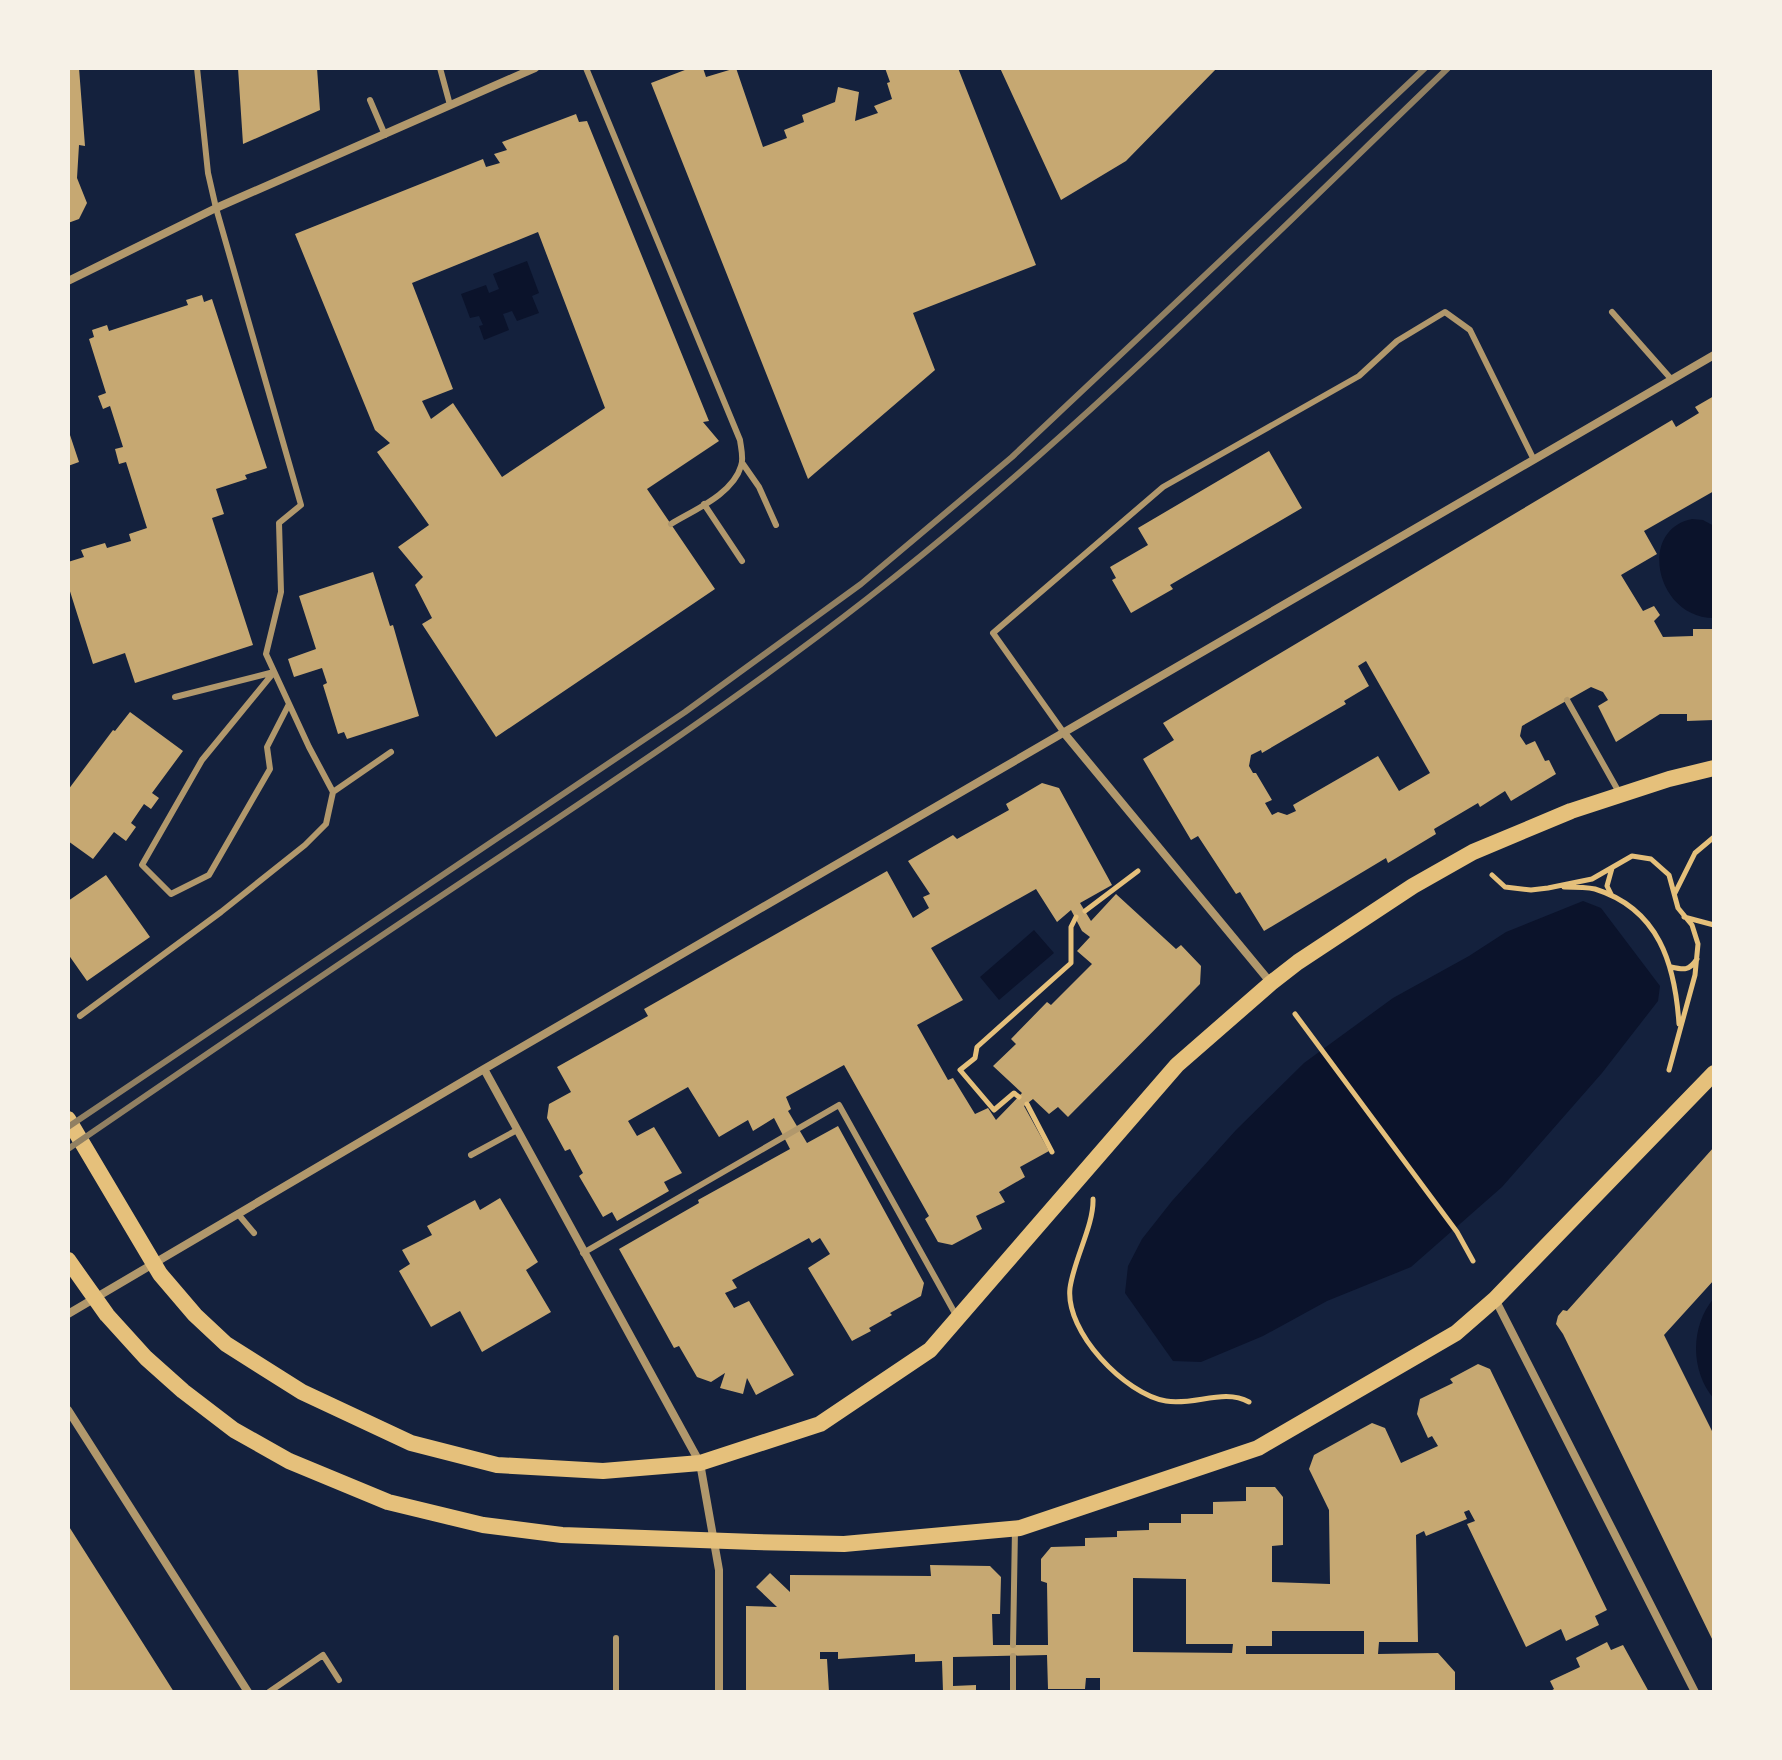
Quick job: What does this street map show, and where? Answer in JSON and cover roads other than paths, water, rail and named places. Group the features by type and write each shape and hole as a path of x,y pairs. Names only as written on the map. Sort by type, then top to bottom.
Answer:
{"main road":[{"path":"68,1119 160,1274 195,1315 226,1344 302,1392 411,1443 497,1465 603,1471 700,1463 820,1424 930,1350 1177,1065 1271,983 1413,886 1473,852 1571,811 1714,768"},
{"path":"68,1260 107,1315 146,1358 234,1430 289,1461 388,1502 483,1525 562,1535 844,1544 1015,1529 1258,1448 1456,1333 1495,1299 1714,1073"}],"street":[{"path":"68,281 216,208 535,68"},
{"path":"68,1314 1714,355"},
{"path":"1064,733 1271,983"},
{"path":"484,1069 700,1463 719,1570 719,1692"},
{"path":"1495,1299 1695,1692"},
{"path":"68,1410 248,1692"}],"lane":[{"path":"80,1016 221,912 305,845 326,824 333,792 266,654 281,592 279,523 301,505 216,208 208,173 197,68"},
{"path":"440,68 450,105"},
{"path":"586,68 725,401 740,440 743,464 759,487 776,525"},
{"path":"370,100 385,135"},
{"path":"1064,733 993,633 1163,487 1359,376 1397,341 1445,312 1470,330 1534,460"},
{"path":"1612,312 1672,380"},
{"path":"671,524 704,504 734,480 743,464"},
{"path":"704,504 742,561"},
{"path":"175,697 274,672"},
{"path":"274,672 202,760 142,865 171,894 209,875 270,769 267,747 289,704"},
{"path":"1567,700 1620,794"},
{"path":"333,792 391,752"},
{"path":"583,1253 839,1105 957,1317"},
{"path":"471,1155 517,1130"},
{"path":"238,1214 254,1233"},
{"path":"1013,1645 1015,1529"},
{"path":"616,1638 616,1692"},
{"path":"269,1692 323,1655 339,1680"},
{"path":"1013,1656 1013,1692"}],"water":[{"path":"527,261 539,293 532,296 539,313 517,321 512,311 503,314 509,330 484,340 479,316 470,318 461,294 486,285 489,293 499,289 493,274"},
{"path":"1692,519 1714,526 1714,618 1694,614 1678,604 1667,590 1661,573 1659,555 1664,539 1675,526"},
{"path":"1583,901 1601,908 1660,986 1658,1001 1602,1073 1502,1187 1411,1267 1327,1301 1263,1336 1201,1362 1173,1361 1125,1293 1128,1266 1142,1239 1172,1201 1236,1130 1304,1063 1393,998 1506,932"},
{"path":"1034,930 1054,953 999,1000 980,977"},
{"path":"1714,1298 1714,1399 1700,1375 1696,1348 1700,1322"}],"railway":[{"path":"68,1127 685,712 861,584 1012,457 1425,68"},
{"path":"68,1149 657,751 868,598 1020,473 1093,407 1448,68"}]}
